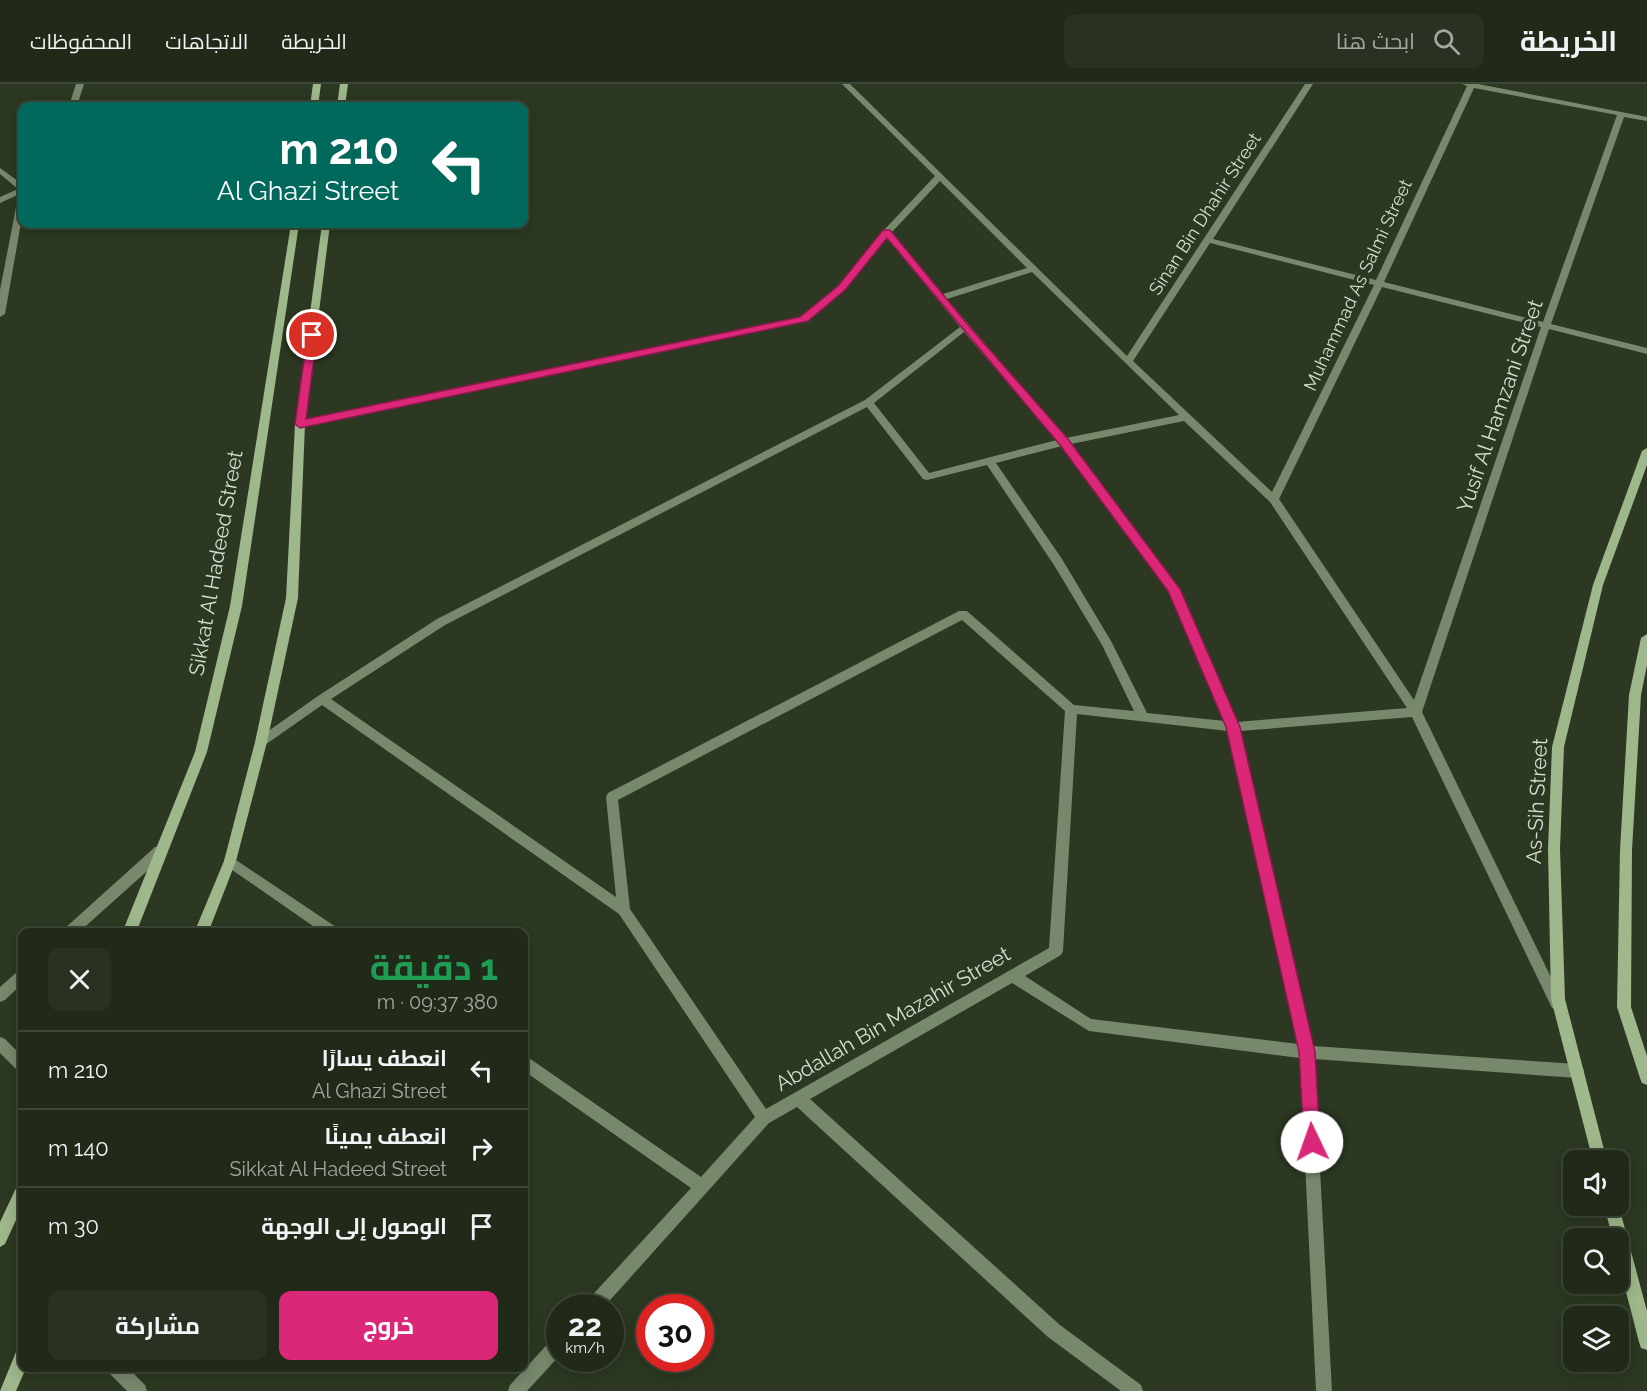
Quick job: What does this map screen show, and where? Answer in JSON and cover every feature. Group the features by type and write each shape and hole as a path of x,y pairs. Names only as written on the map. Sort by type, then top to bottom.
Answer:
{"main road":[{"path":"315,102 317,84"},
{"path":"342,102 344,84"},
{"name":"Sikkat Al Hadeed Street","path":"131,928 201,753 236,606 294,228"},
{"path":"203,928 230,861 261,742 292,598 300,424 325,228"},
{"name":"As-Sih Street","path":"1597,1150 1558,999 1554,849 1558,747 1598,585 1647,451"},
{"path":"1647,638 1644,665 1635,695 1626,850 1624,1007 1647,1078"},
{"path":"0,1239 18,1200"},
{"path":"1615,1216 1647,1342"},
{"path":"8,1391 18,1367"}],"street":[{"path":"74,102 80,84"},
{"path":"846,84 1128,362 1274,499 1416,712 1562,1015"},
{"name":"Sinan Bin Dhahir Street","path":"1128,362 1310,84"},
{"path":"1468,85 1647,119"},
{"name":"Muhammad As Salmi Street","path":"1274,499 1379,283 1468,85"},
{"name":"Yusif Al Hamzani Street","path":"1416,712 1546,326 1621,114"},
{"path":"0,170 18,186"},
{"path":"300,424 804,319 842,288 887,232 939,177"},
{"path":"0,200 18,191"},
{"path":"0,314 18,218"},
{"path":"887,232 964,327 1064,442 1174,589 1233,727 1307,1052 1324,1391"},
{"path":"1208,240 1647,351"},
{"path":"941,298 1033,269"},
{"path":"261,742 322,699 441,622 868,402 964,327"},
{"path":"868,402 927,477 1064,442 1186,417"},
{"path":"989,461 1065,572 1107,644 1143,717"},
{"path":"624,910 612,797 963,614 1071,709 1233,727 1416,712"},
{"path":"322,699 624,910 764,1118"},
{"name":"Abdallah Bin Mazahir Street","path":"605,1294 764,1118 1056,951 1071,709"},
{"path":"75,928 160,851"},
{"path":"230,861 327,928"},
{"path":"1013,976 1089,1025 1307,1052 1577,1071"},
{"path":"0,996 18,980"},
{"path":"0,1044 18,1061"},
{"path":"528,1066 702,1187"},
{"path":"799,1099 1054,1331 1135,1391"},
{"path":"528,1370 546,1355"},
{"path":"120,1372 139,1391"},
{"path":"516,1391 525,1372"}],"route":[{"path":"312,335 300,424 804,319 842,288 887,232 964,327 1064,442 1174,589 1233,727 1307,1052 1312,1142"}]}
